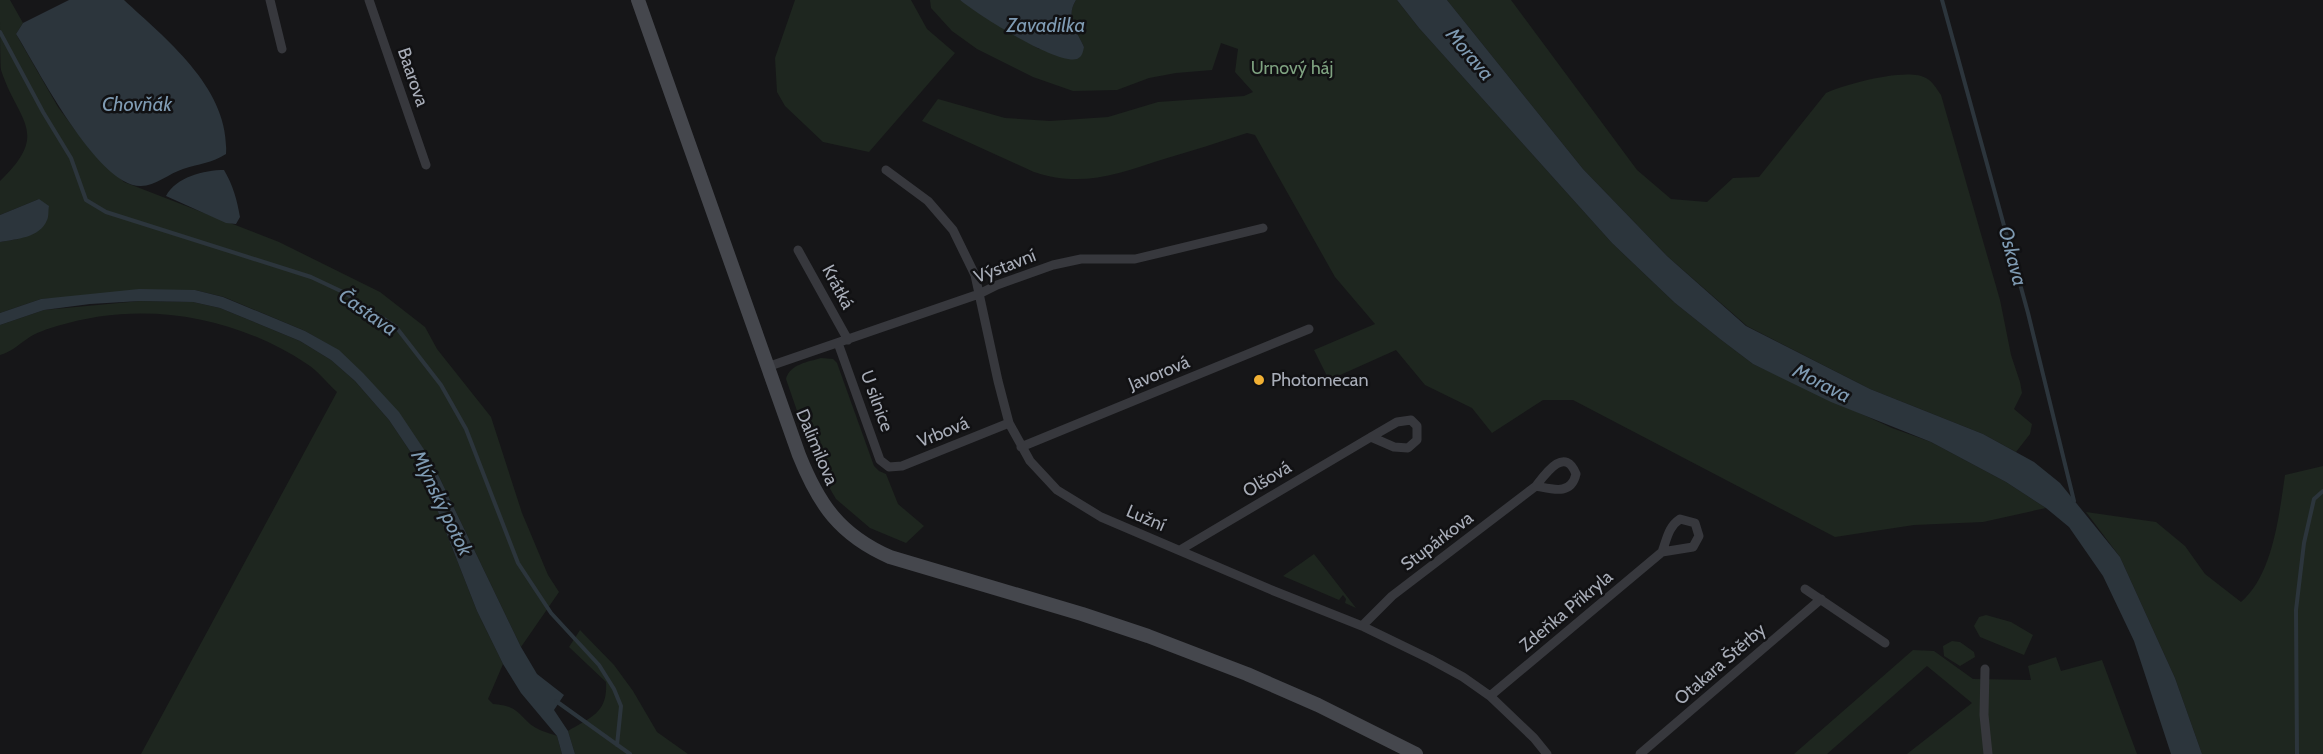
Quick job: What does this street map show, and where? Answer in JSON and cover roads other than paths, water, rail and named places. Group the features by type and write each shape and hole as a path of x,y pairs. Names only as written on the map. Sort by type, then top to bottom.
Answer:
{"main road":[{"name":"Dalimilova","path":"638,0 799,455 816,494 842,528 864,545 890,557 1120,626 1247,674 1353,721 1416,754"}],"street":[{"path":"270,0 282,49"},
{"name":"Baarova","path":"369,0 426,165"},
{"name":"Lužní","path":"886,170 928,201 953,230 975,275 995,370 1010,423 1030,461 1057,490 1101,517 1362,626 1440,665 1490,696 1534,738 1547,754"},
{"name":"Výstavní","path":"767,367 979,294 997,285 1053,265 1081,259 1135,259 1263,228"},
{"name":"Krátká","path":"798,250 843,341"},
{"name":"Javorová","path":"1021,447 1309,329"},
{"name":"U silnice","path":"843,341 880,460 889,467"},
{"name":"Olšová","path":"1180,550 1371,437 1403,420 1411,420 1418,430 1418,440 1408,448 1394,447 1371,437"},
{"name":"Vrbová","path":"889,467 902,466 1010,423"},
{"name":"Stupárkova","path":"1362,626 1392,596 1536,486"},
{"name":"Zdeňka Přikryla","path":"1490,696 1662,552"},
{"path":"1805,589 1885,643"},
{"name":"Otakara Štěrby","path":"1640,754 1821,599"},
{"path":"1985,669 1984,715 1988,754"}],"water":[{"name":"Chovňák","path":"69,0 124,0 159,32 193,68 207,87 218,108 225,130 226,154 178,171 157,182 141,186 124,181 106,167 70,123 16,34 23,23"},
{"name":"Zavadilka","path":"960,0 1076,0 1072,18 1075,30 1084,47 1082,54 1077,59 1067,59 1036,47 1000,27"},
{"name":"Morava","path":"1397,0 1447,0 1583,169 1667,256 1746,326 1870,389 1983,434 2034,462 2060,483 2120,557 2175,678 2202,754 2171,754 2134,641 2103,576 2069,527 2046,508 2006,482 1931,442 1831,402 1753,364 1720,339 1675,303 1612,243 1419,28"},
{"path":"224,170 232,187 240,217 236,224 226,223 166,196 183,179 208,171"},
{"path":"39,199 49,206 48,219 44,226 27,237 0,242 0,215"},
{"name":"Mlýnský potok","path":"139,289 195,290 223,297 305,331 339,350 363,373 399,412 431,460 521,647 537,674 564,695 554,710 568,731 575,754 562,754 557,736 521,693 503,664 477,611 420,466 389,420 355,381 331,360 300,341 220,308 193,302 140,301 90,304 44,310 0,325 0,313 41,299"}],"waterway":[{"name":"Oskava","path":"1942,0 2028,313 2074,501"},
{"name":"Častava","path":"0,32 43,112 71,158 86,200 106,212 311,277 345,293 396,327 441,385 466,429 518,563 551,613 599,665 614,689 621,706 617,745"},
{"path":"2297,754 2296,610 2304,543 2314,499 2323,491"},
{"path":"556,701 630,754"}],"place":[{"name":"Photomecan","path":"1259,380"}],"park label":[{"name":"Urnový háj","path":"1292,68"}]}
